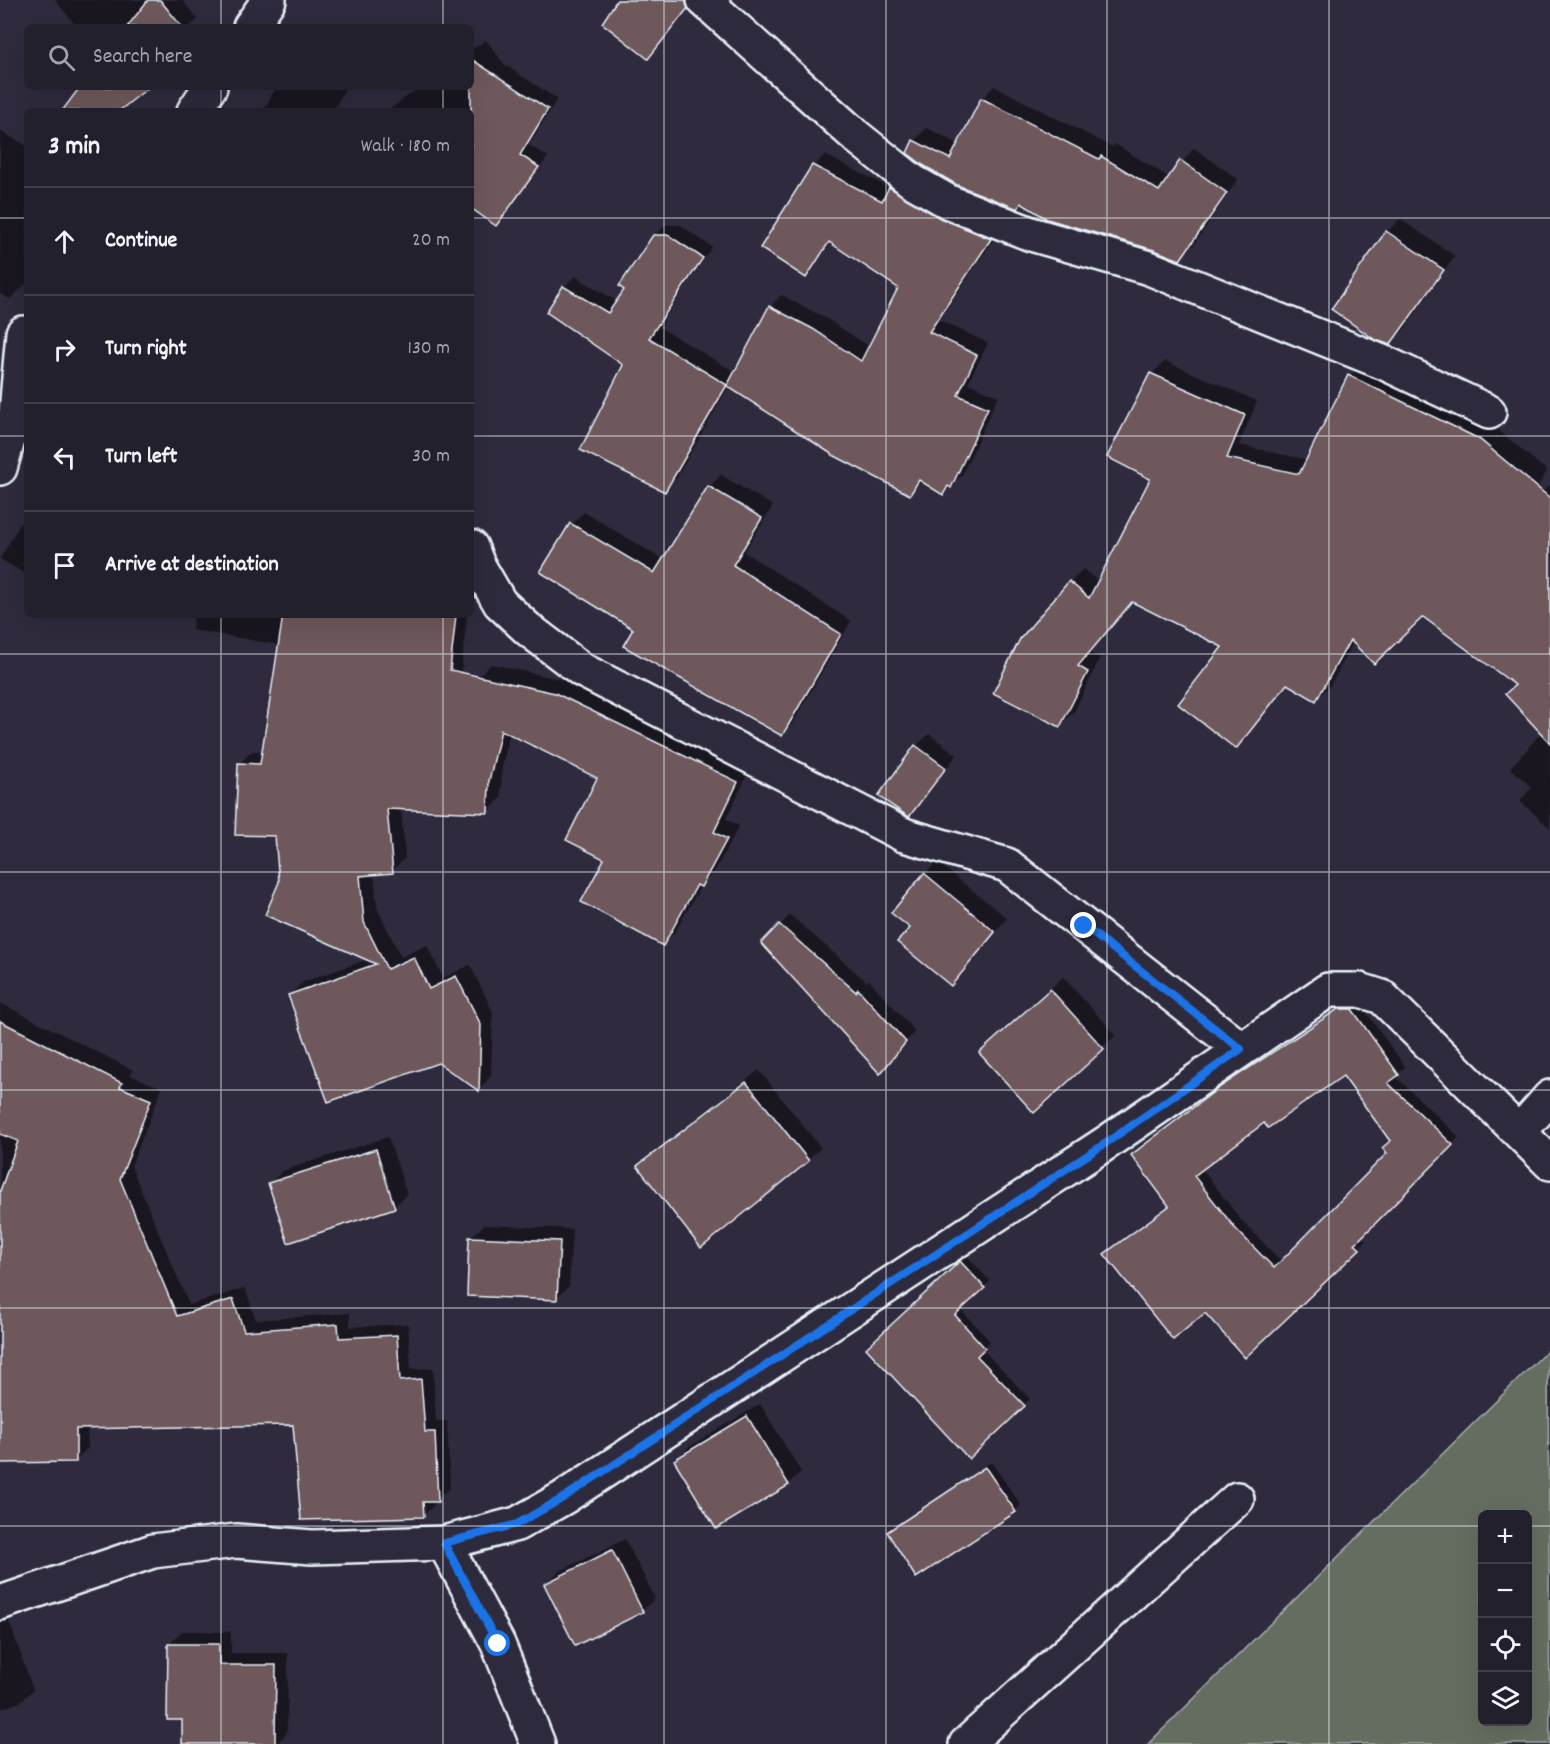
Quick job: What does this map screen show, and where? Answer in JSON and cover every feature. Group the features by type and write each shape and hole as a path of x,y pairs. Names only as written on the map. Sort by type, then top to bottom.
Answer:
{"street":[{"path":"252,24 268,0"},
{"path":"704,0 857,137 912,181 949,202 1031,234 1149,268 1396,369 1489,412"},
{"path":"196,108 208,90"},
{"path":"0,468 16,412 17,331"},
{"path":"474,555 478,566 500,603 528,630 582,670 904,835 1007,865 1241,1049"},
{"path":"0,1603 153,1551 236,1541 312,1547 444,1543 517,1524 563,1498 1106,1143 1328,990 1360,990 1382,998 1520,1131 1550,1163"},
{"path":"1520,1131 1550,1097"},
{"path":"966,1744 1237,1499"},
{"path":"444,1543 498,1644 538,1744"}],"shaded area":[{"path":"1548,1350 1550,1744 1148,1744"}],"building":[{"path":"148,0 160,0 180,24 129,24"},
{"path":"617,0 686,0 688,8 648,59 602,23"},
{"path":"474,61 548,109 520,155 539,167 496,226 474,210 474,108 471,108 471,90 474,90"},
{"path":"78,90 145,90 123,108 64,108"},
{"path":"981,98 1099,159 1101,156 1159,191 1180,160 1227,193 1180,260 1154,250 1047,219 1021,203 1018,209 957,185 907,153 913,140 950,159"},
{"path":"812,165 882,201 889,187 940,218 991,239 929,332 977,355 958,395 988,408 951,488 948,486 943,495 919,480 910,495 833,455 727,386 769,306 813,329 861,361 898,288 829,242 806,278 760,248"},
{"path":"1386,231 1444,270 1390,345 1374,339 1331,309"},
{"path":"653,235 668,235 703,258 649,338 727,385 665,492 580,450 623,365 546,312 563,286 608,313 624,290 619,286"},
{"path":"1150,373 1245,415 1227,458 1299,474 1348,375 1479,439 1550,498 1550,743 1505,694 1515,685 1423,617 1374,664 1350,640 1316,701 1287,684 1236,749 1178,704 1222,647 1132,602 1078,666 1088,672 1060,727 993,693 1020,639 1069,581 1089,598 1150,479 1107,457"},
{"path":"708,486 762,518 733,565 841,634 782,736 623,646 633,629 540,572 570,523 654,573"},
{"path":"283,618 456,618 450,670 555,693 738,782 714,832 727,839 701,887 697,885 663,946 581,902 604,859 566,840 597,778 501,730 489,781 488,813 387,809 393,873 360,876 364,922 387,969 414,957 429,989 456,976 481,1025 479,1091 438,1063 328,1102 288,995 376,964 265,915 279,882 275,836 235,835 238,763 260,764"},
{"path":"915,745 946,768 909,817 878,796"},
{"path":"924,873 995,932 951,986 897,942 910,928 891,913"},
{"path":"779,924 856,992 858,989 906,1042 880,1074 761,943"},
{"path":"1050,989 1104,1049 1034,1113 979,1053"},
{"path":"1338,1009 1352,1009 1399,1075 1388,1083 1453,1145 1355,1244 1360,1249 1245,1358 1205,1313 1173,1340 1104,1254 1169,1206 1131,1155 1220,1087","holes":["1343,1076 1390,1141 1382,1148 1387,1153 1274,1268 1234,1227 1194,1176 1264,1123 1268,1128"]},
{"path":"0,1021 122,1083 120,1087 151,1100 120,1179 177,1316 233,1299 244,1331 338,1324 339,1338 397,1335 400,1381 421,1379 425,1432 435,1432 438,1502 423,1502 424,1517 301,1520 293,1425 76,1429 76,1462 0,1463 0,1191 18,1141 0,1134"},
{"path":"746,1082 809,1161 701,1248 637,1166"},
{"path":"376,1149 395,1208 288,1243 268,1183"},
{"path":"469,1237 560,1241 557,1300 467,1296"},
{"path":"960,1261 985,1288 955,1315 985,1348 977,1356 1025,1406 969,1459 866,1348"},
{"path":"747,1416 789,1485 716,1529 674,1460"},
{"path":"985,1467 1016,1512 916,1578 887,1532"},
{"path":"612,1550 643,1612 575,1646 544,1584"},
{"path":"168,1644 219,1644 219,1665 276,1665 275,1744 182,1744 182,1720 167,1720"}],"route":[{"path":"498,1644 444,1543 517,1524 563,1498 1106,1143 1241,1049 1084,926"}]}
